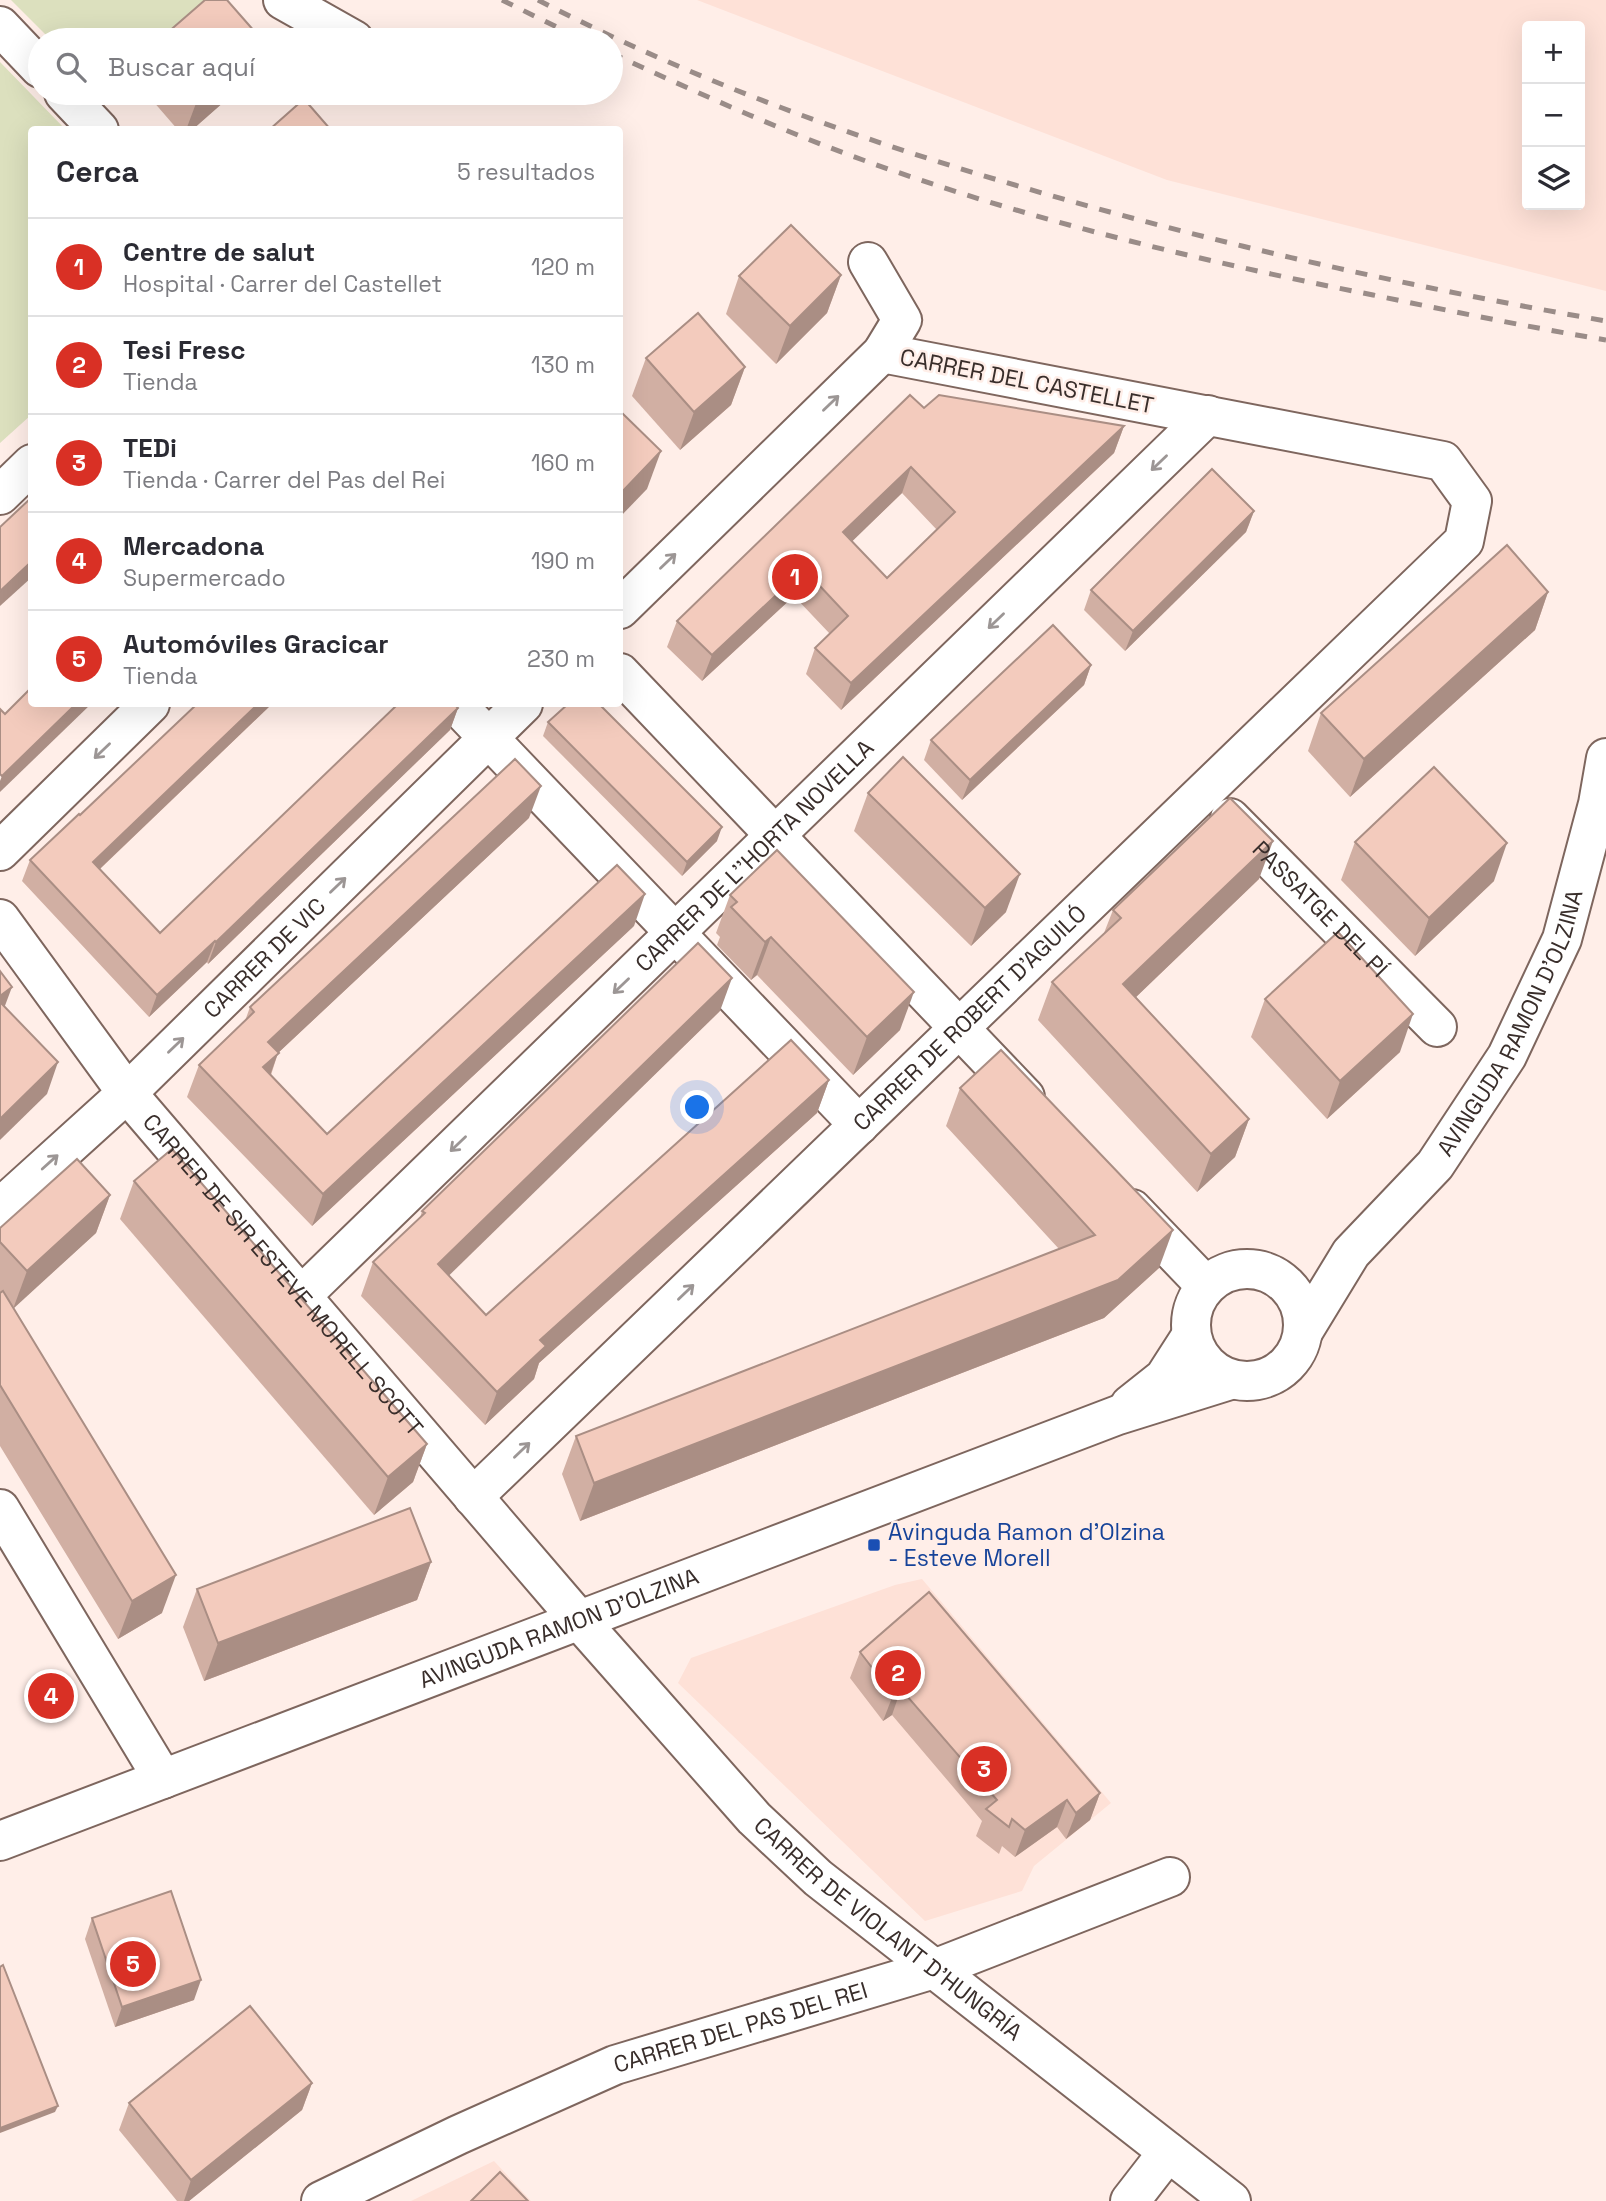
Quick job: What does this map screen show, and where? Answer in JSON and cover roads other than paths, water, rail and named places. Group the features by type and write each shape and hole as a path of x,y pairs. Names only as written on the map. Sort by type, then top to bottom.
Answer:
{"street":[{"path":"283,0 333,28"},
{"path":"0,26 28,55"},
{"path":"75,105 95,126"},
{"path":"868,262 902,320 882,353"},
{"name":"CARRER DEL CASTELLET","path":"623,606 882,353 1443,461 1472,501 1464,541"},
{"name":"CARRER DE L''HORTA NOVELLA","path":"301,1296 1208,415"},
{"path":"0,495 28,468"},
{"name":"CARRER DE ROBERT D'AGUILÓ","path":"473,1497 1464,541"},
{"path":"623,676 1045,1117"},
{"path":"0,851 147,707"},
{"path":"459,707 859,1125"},
{"name":"CARRER DE VIC","path":"0,1208 127,1093 520,707"},
{"name":"AVINGUDA RAMON D'OLZINA","path":"1304,1330 1351,1253 1435,1165 1507,1056 1562,939 1598,804 1606,758"},
{"name":"PASSATGE DEL PÍ","path":"1203,792 1437,1027"},
{"name":"CARRER DE SIR ESTEVE MORELL SCOTT","path":"0,919 127,1093 579,1620"},
{"path":"1111,1186 1206,1286"},
{"name":"AVINGUDA RAMON D'OLZINA","path":"1277,1277 1316,1269 1351,1253"},
{"path":"1240,1268 1259,1269 1277,1277 1298,1300 1304,1330 1297,1354 1279,1373 1256,1382 1230,1380 1204,1363 1191,1336 1192,1309 1206,1286 1221,1274 1240,1268"},
{"name":"AVINGUDA RAMON D'OLZINA","path":"1118,1415 1164,1378 1191,1336"},
{"name":"AVINGUDA RAMON D'OLZINA","path":"0,1841 1118,1415 1230,1380"},
{"path":"0,1509 163,1779"},
{"name":"CARRER DE VIOLANT D'HUNGRÍA","path":"579,1620 754,1818 818,1878 1231,2201"},
{"name":"CARRER DEL PAS DEL REI","path":"321,2201 458,2134 615,2065 934,1969 1170,1877"},
{"path":"1130,2201 1168,2152"}],"railway":[{"path":"502,0 559,28"},
{"path":"538,0 595,28"},
{"path":"623,41 716,82 838,128 962,169 1097,208 1241,246 1386,279 1606,321"},
{"path":"623,58 831,148 988,202 1115,237 1244,268 1606,340"}],"place":[{"name":"Centre de salut","path":"795,577"},
{"name":"Avinguda Ramon d'Olzina - Esteve Morell","path":"874,1545"},
{"name":"Tesi Fresc","path":"898,1673"},
{"name":"Mercadona","path":"51,1696"},
{"name":"TEDi","path":"984,1769"},
{"name":"Automóviles Gracicar","path":"133,1964"}]}
